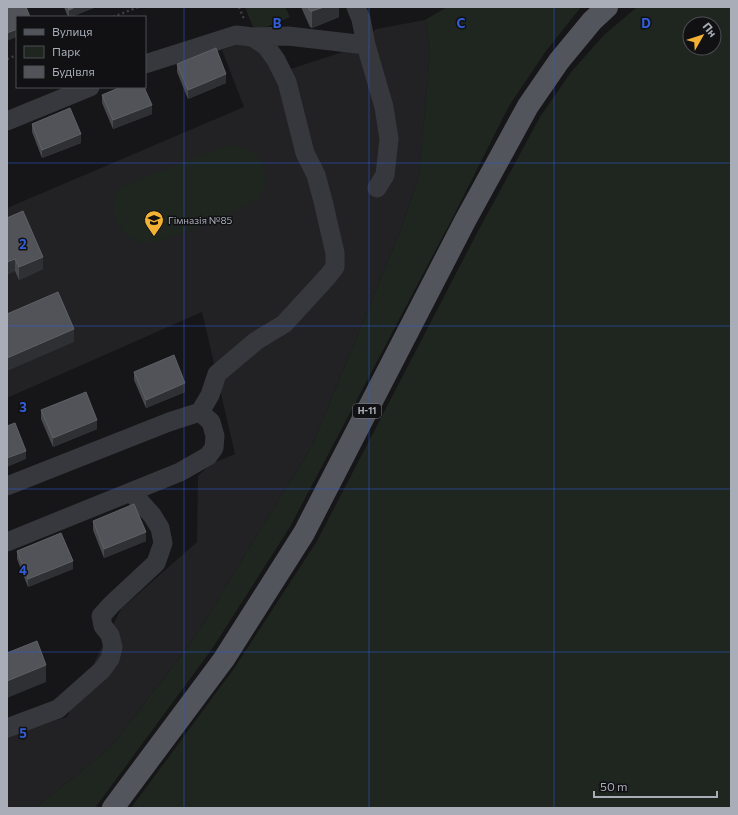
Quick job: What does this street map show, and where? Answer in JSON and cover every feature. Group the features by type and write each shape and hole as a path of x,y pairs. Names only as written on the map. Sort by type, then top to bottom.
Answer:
{"main road":[{"name":"Н-11","path":"113,808 224,659 304,533 465,221 528,106 559,61 592,21 607,7"}],"lane":[{"path":"356,7 361,19 366,45 384,107 389,139 385,176 377,188"},
{"path":"146,64 236,35 288,36 366,45"},
{"path":"7,486 169,422 200,412 210,395 216,374 256,341 284,324 328,276 334,267 335,253 323,201 316,175 305,153 288,82 276,60 266,46 252,36"},
{"path":"7,121 88,88"},
{"path":"7,542 180,472 208,456 214,448 215,436 211,422 200,412"},
{"path":"7,728 58,709 102,670 110,659 113,647 110,635 103,626 101,616 156,563 163,543 160,528 152,515 131,492"}],"path":[{"path":"116,16 138,7"}],"shaded area":[{"path":"425,20 430,52 419,177 401,229 313,444 193,640 110,748 35,808 7,808 7,736 67,717 121,609 197,542 198,476 211,464 235,454 202,312 7,398 7,208 244,107 222,50 243,43 256,48 275,74 352,49 376,29"}],"green space":[{"path":"245,7 285,7 290,17 255,32"},
{"path":"447,7 581,7 546,51 509,106 452,219 290,527 212,649 95,808 35,808 110,748 193,640 313,444 401,229 419,177 430,52 425,20"},
{"path":"637,7 731,7 731,808 131,808 235,667 317,541 477,233 540,117 571,72 604,35"},
{"path":"231,145 242,147 251,151 262,163 265,179 264,187 259,197 240,209 224,216 187,231 156,241 147,243 139,242 131,239 125,233 116,219 114,210 116,194 124,185"}],"building":[{"path":"7,7 26,7 30,16 16,16 16,29 7,33"},
{"path":"68,7 75,7 69,10"},
{"path":"308,7 324,7 310,11"},
{"path":"216,48 226,74 188,90 177,64"},
{"path":"119,88 144,88 152,105 113,120 102,95"},
{"path":"70,108 81,134 42,150 32,124"},
{"path":"23,211 43,257 19,267 15,259 7,262 7,218"},
{"path":"58,292 74,329 7,358 7,314"},
{"path":"174,355 185,383 146,400 134,372"},
{"path":"86,392 97,420 53,438 41,410"},
{"path":"15,423 26,451 7,458 7,426"},
{"path":"134,504 146,532 104,549 93,521"},
{"path":"61,533 73,561 28,579 17,551"},
{"path":"37,641 46,665 7,681 7,653"}],"place":[{"name":"Гімназія №85","path":"154,237"}]}
